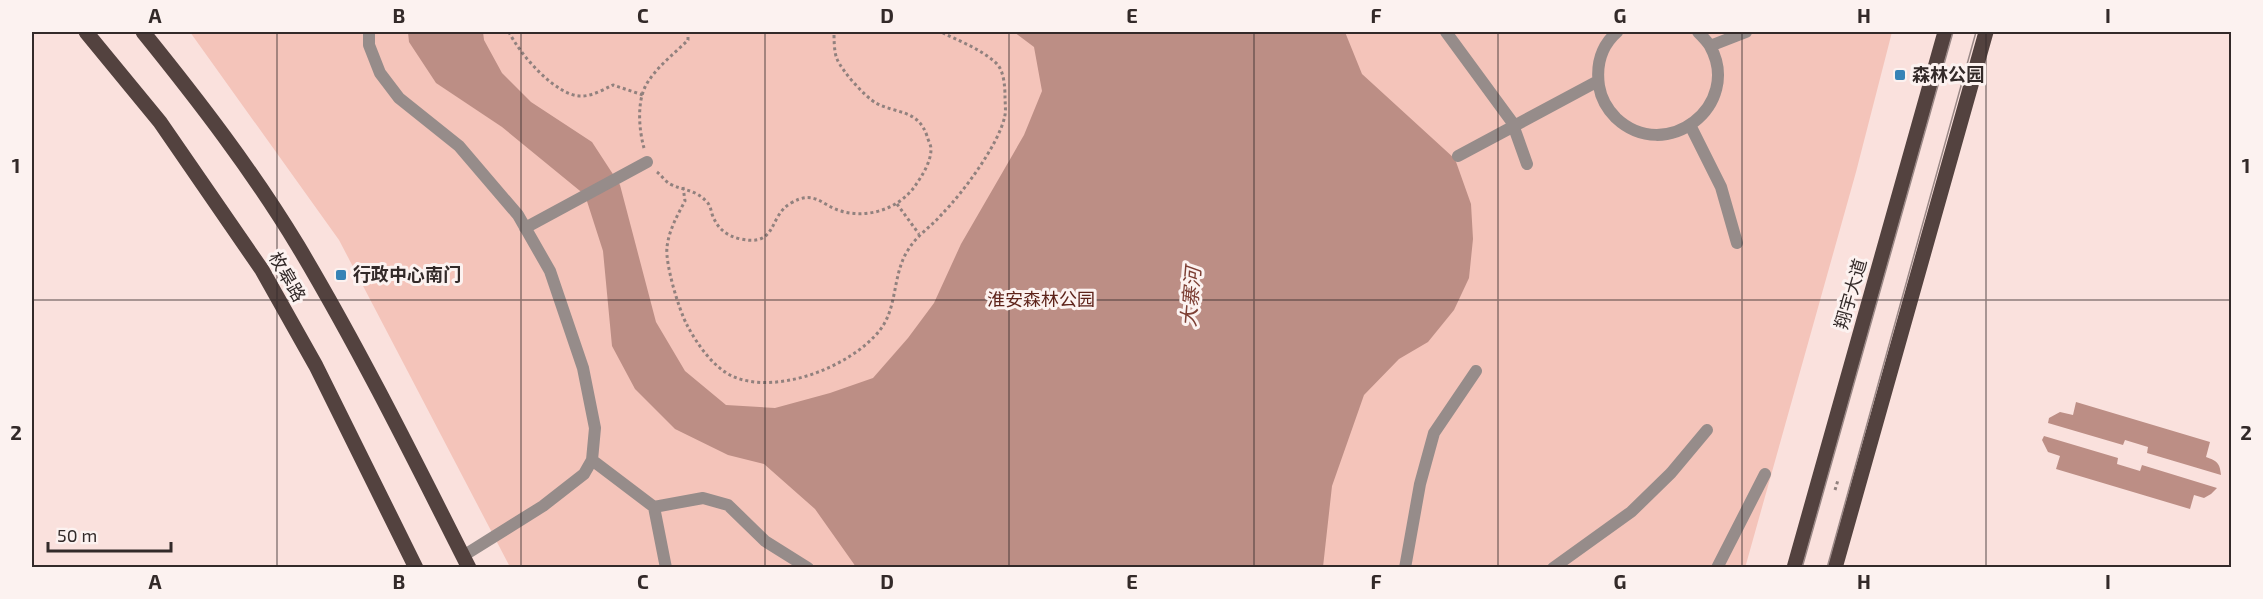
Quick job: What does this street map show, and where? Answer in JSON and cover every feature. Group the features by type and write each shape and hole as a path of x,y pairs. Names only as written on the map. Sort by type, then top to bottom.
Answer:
{"main road":[{"name":"枚皋路","path":"86,32 160,122 262,270 316,366 416,567"},
{"name":"枚皋路","path":"143,32 194,94 297,244 353,343 466,561"},
{"name":"翔宇大道","path":"1794,567 1945,32"},
{"path":"1835,567 1986,32"}],"street":[{"path":"369,32 369,45 380,72 399,98 459,146 518,216 550,271 584,368 595,428 592,460 584,474 466,561"},
{"path":"1446,32 1514,126 1527,164"},
{"path":"1617,32 1609,39 1600,56 1598,81 1600,95 1610,112 1624,126 1643,134 1663,135 1682,130 1690,125 1711,104 1717,85 1716,64 1710,46 1698,32"},
{"path":"1710,46 1746,32"},
{"path":"1458,156 1598,81"},
{"path":"1690,125 1721,187 1737,243"},
{"path":"525,228 647,162"},
{"path":"1405,567 1420,484 1434,433 1476,372"},
{"path":"1552,567 1631,512 1671,473 1707,430"},
{"path":"592,460 654,507 666,567"},
{"path":"1717,567 1766,474"},
{"path":"654,507 703,498 728,505 765,541 808,567"}],"path":[{"path":"509,32 516,46 535,67 570,95 584,97 613,85 643,95"},
{"path":"688,32 688,40 645,86 640,108 641,138 647,162 670,184 692,190 708,203 716,224 726,235 757,241 769,235 776,219 790,204 805,198 817,198 841,211 865,214 897,204 911,192 924,173 931,149 924,127 907,113 875,102 850,78 837,58 834,32"},
{"path":"682,188 685,201 672,225 667,249 676,296 684,320 696,342 716,363 730,375 750,382 799,379 830,367 854,354 879,331 892,310 906,251 919,234 942,214 978,168 994,142 1005,116 1005,86 998,64 978,50 941,32"},
{"path":"897,204 919,234"},
{"path":"1835,490 1838,480"}],"green space":[{"name":"淮安森林公园","path":"190,32 1892,32 1856,172 1745,568 510,567 339,240"}],"water":[{"name":"大寨河","path":"408,32 483,32 484,40 502,73 531,102 592,142 620,185 656,322 685,371 726,405 775,408 873,378 908,338 934,303 961,244 1024,135 1042,91 1034,47 1014,32 1345,32 1362,74 1455,159 1471,204 1473,239 1469,278 1454,310 1428,342 1399,359 1364,395 1332,486 1323,567 856,567 815,509 764,464 728,455 675,429 635,389 612,346 603,251 585,195 502,127 436,83 409,42"},
{"path":"2076,402 2210,442 2206,457 2217,463 2221,475 2147,453 2148,447 2125,440 2123,445 2048,423 2049,418 2060,412 2073,415"},
{"path":"2044,436 2118,458 2117,464 2140,471 2142,465 2217,488 2204,498 2194,495 2190,509 2056,469 2060,456 2048,452 2042,440"}],"tram line":[{"path":"1802,568 1953,32"},
{"path":"1827,568 1976,32"}],"place":[{"name":"森林公园","path":"1900,75"},
{"name":"行政中心南门","path":"341,275"}]}
